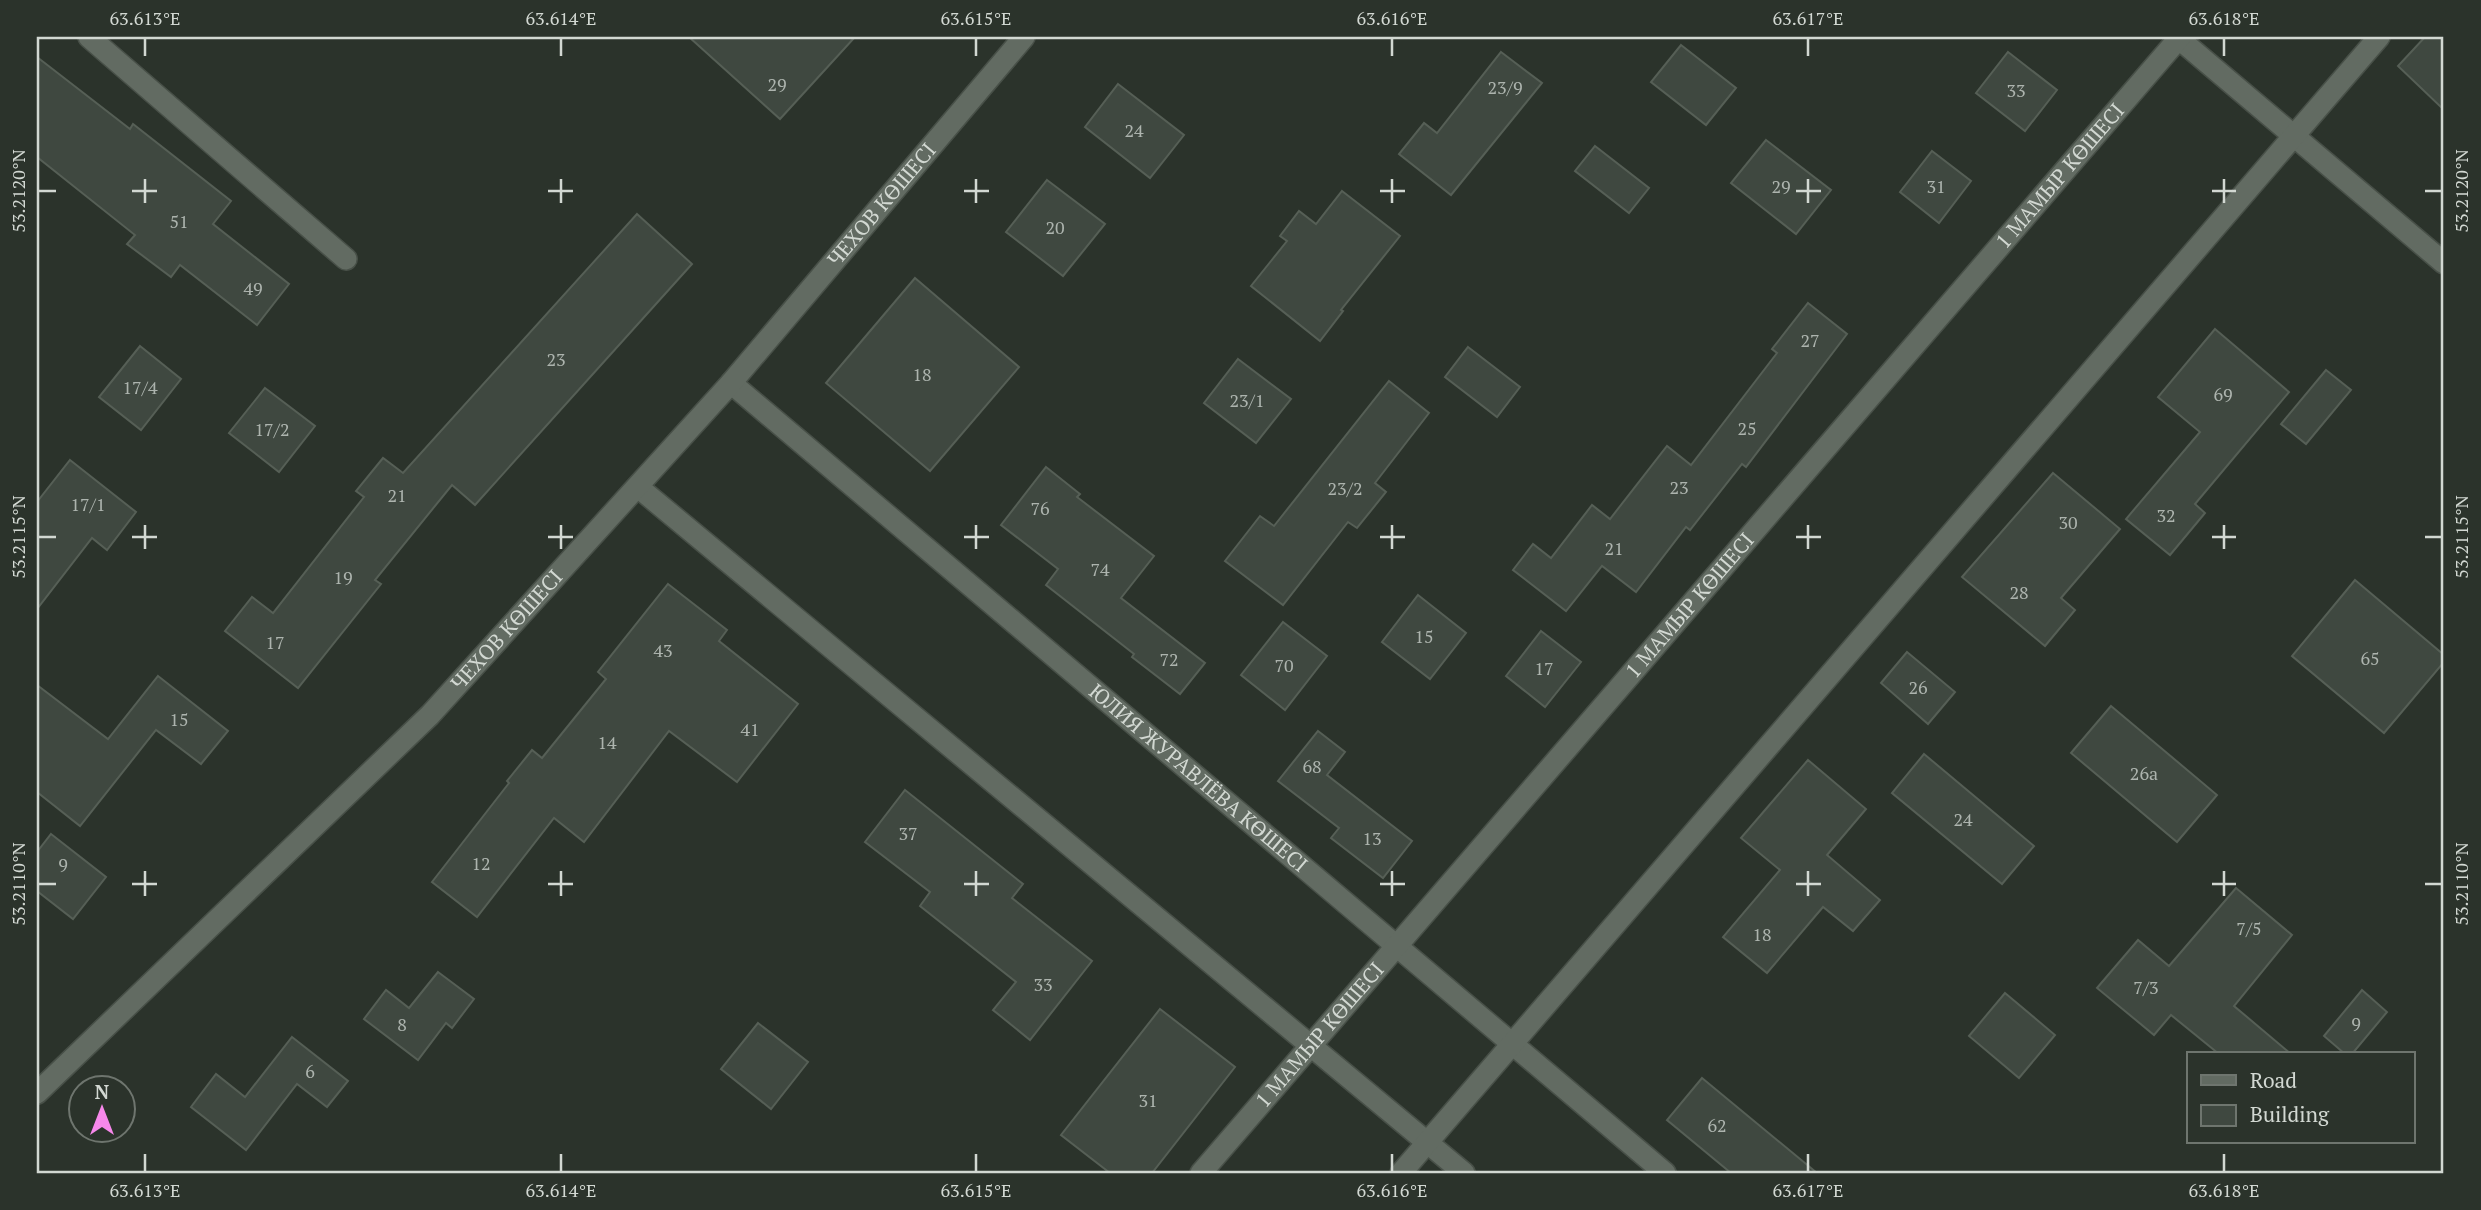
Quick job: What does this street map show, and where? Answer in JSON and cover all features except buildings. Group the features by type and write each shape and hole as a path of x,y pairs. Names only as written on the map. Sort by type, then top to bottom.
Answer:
{"street":[{"path":"89,37 346,259"},
{"name":"ЧЕХОВ КӨШЕСІ","path":"37,1093 430,715 731,383 1024,37"},
{"path":"2179,37 2444,263"},
{"name":"1 МАМЫР КӨШЕСІ","path":"1200,1173 2179,37"},
{"path":"1401,1173 2379,37"},
{"name":"ЮЛИЯ ЖУРАВЛЁВА КӨШЕСІ","path":"731,383 1665,1173"},
{"path":"638,487 1464,1173"}]}
